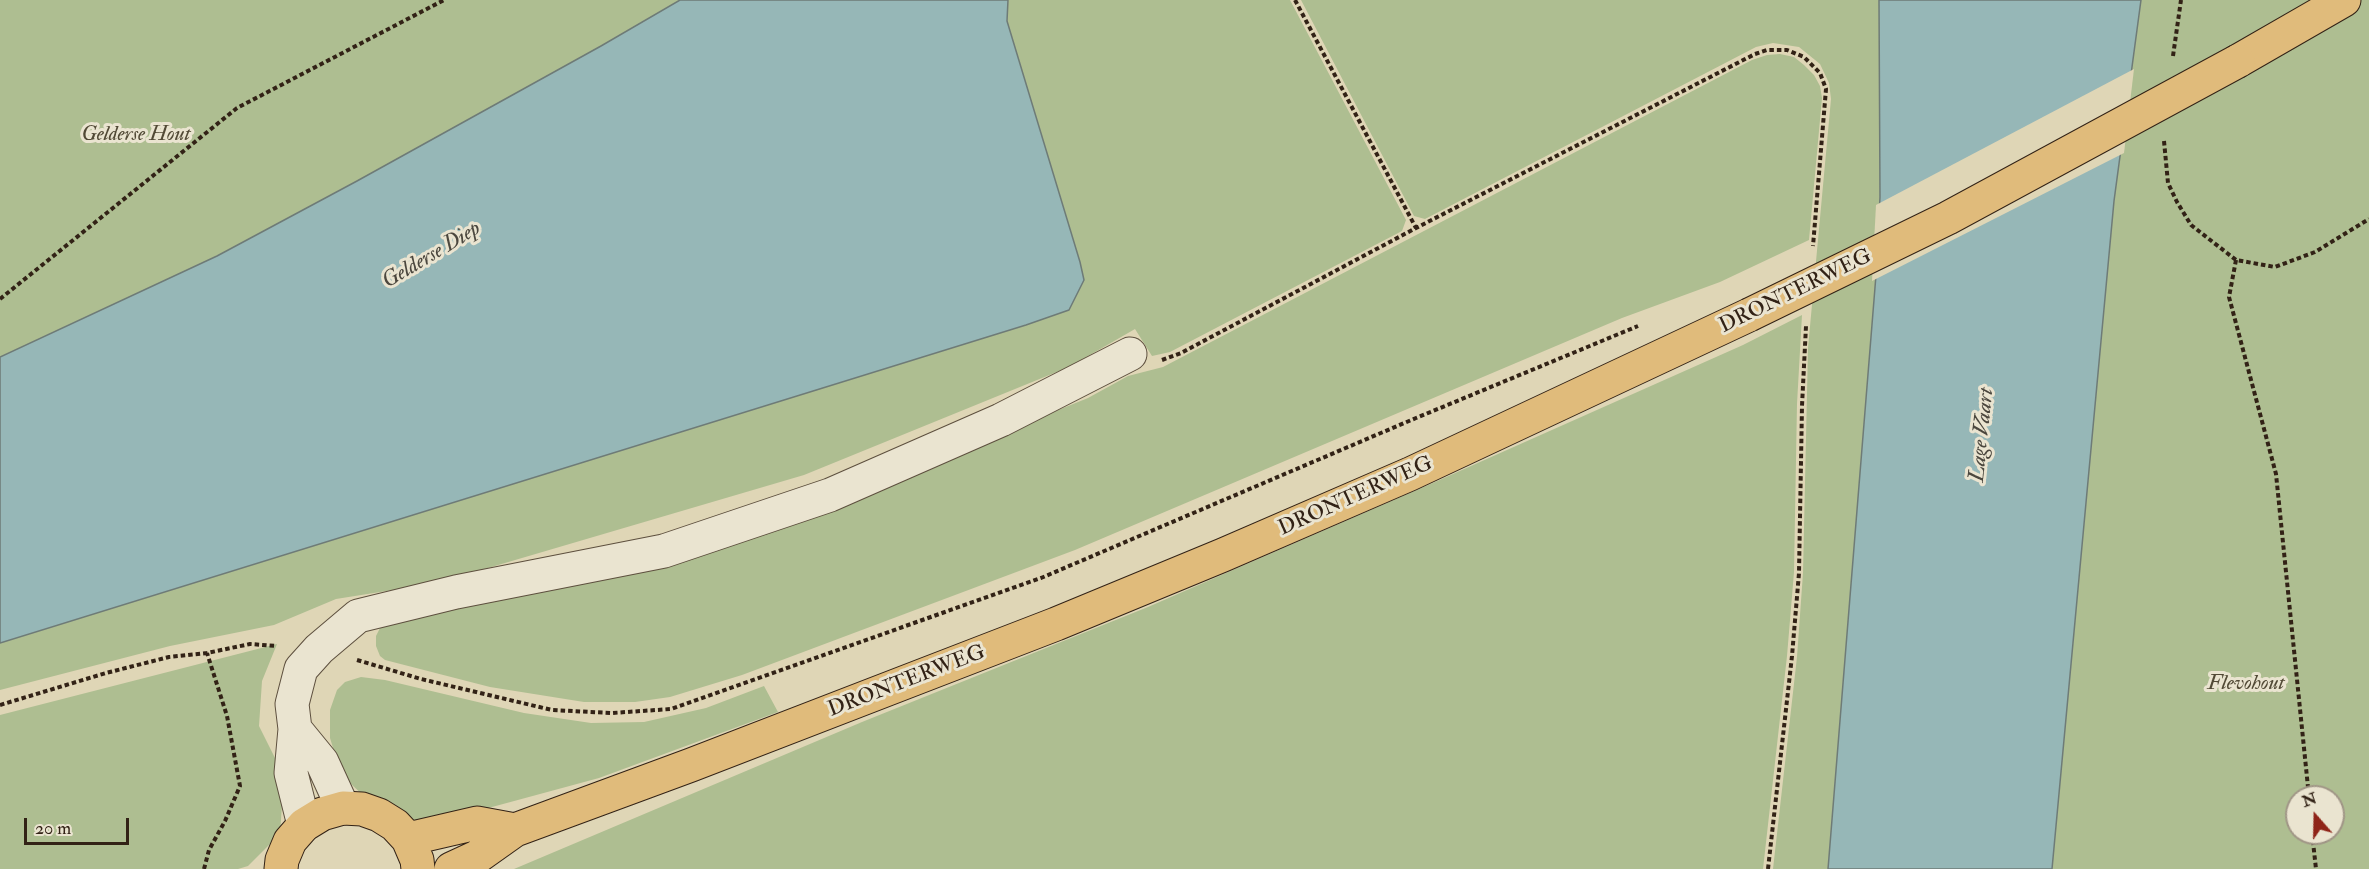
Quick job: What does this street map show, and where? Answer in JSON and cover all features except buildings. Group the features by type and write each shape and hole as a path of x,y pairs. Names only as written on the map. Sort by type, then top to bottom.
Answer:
{"main road":[{"name":"DRONTERWEG","path":"451,869 477,857 515,830 691,765 1056,624 1410,474 1749,315 1948,218 2238,62 2344,0"},
{"path":"281,869 282,860 290,841 304,825 322,814 343,808 362,809 379,815 395,825 413,854 477,823 515,830"}],"street":[{"path":"304,825 291,773 295,729 292,704 302,669 319,649 358,616 456,592 664,551 830,495 1001,420 1130,354"},
{"path":"295,729 322,762 343,808"}],"path":[{"path":"0,299 237,108 444,0"},
{"path":"1130,354 1149,365 1181,353 1416,228 1295,0"},
{"path":"2173,61 2181,0"},
{"path":"2164,137 2168,183 2177,202 2191,225 2236,261 2275,267 2315,252 2369,219"},
{"path":"2236,261 2229,297 2276,474 2308,785"},
{"path":"0,705 106,672 169,657 207,653 250,644 319,649 421,679 552,710 612,713 671,709 1041,578 1416,418 1644,324"},
{"path":"204,869 209,850 240,786 227,716 207,653"},
{"path":"2313,845 2316,869"}],"green space":[{"name":"Gelderse Hout","path":"0,0 680,0 357,181 217,256 144,290 64,340 0,367"},
{"path":"1008,0 1290,0 1406,220 1402,231 1170,352 1152,356 1135,329 1069,367 804,475 437,583 336,599 274,625 170,646 0,690 0,643 1026,325 1007,21"},
{"path":"1301,0 1879,0 1880,197 1876,275 1828,869 1773,869 1797,657 1803,573 1808,348 1831,99 1829,83 1820,64 1799,47 1773,43 1756,47 1425,219 1414,216"},
{"name":"Flevohout","path":"2141,0 2369,0 2369,869 2052,869 2114,201"},
{"path":"1780,54 1794,57 1814,75 1820,86 1822,98 1809,240 1720,282 1622,318 1075,550 742,675 670,697 635,702 584,702 490,687 385,660 380,656 376,646 376,636 380,628 974,444 1088,398 1128,376 1163,367 1752,60"},
{"path":"1802,315 1797,404 1794,572 1763,869 514,869 862,722 1148,607 1743,345"},
{"path":"277,644 262,681 259,726 284,776 280,834 248,866 238,869 0,869 0,715"},
{"path":"361,677 385,680 524,713 591,723 644,722 706,708 764,686 778,712 599,778 433,823 406,819 365,797 351,784 337,761 330,738 330,710 337,690 345,682"}],"water":[{"name":"Gelderse Diep","path":"680,0 1008,0 1007,21 1084,280 1069,310 0,643 0,357 217,256 357,181"},
{"name":"Lage Vaart","path":"1879,0 2141,0 2114,201 2052,869 1828,869 1876,275 1880,197"}],"pier":[{"path":"2134,69 2124,153 1872,281 1876,205"}]}
